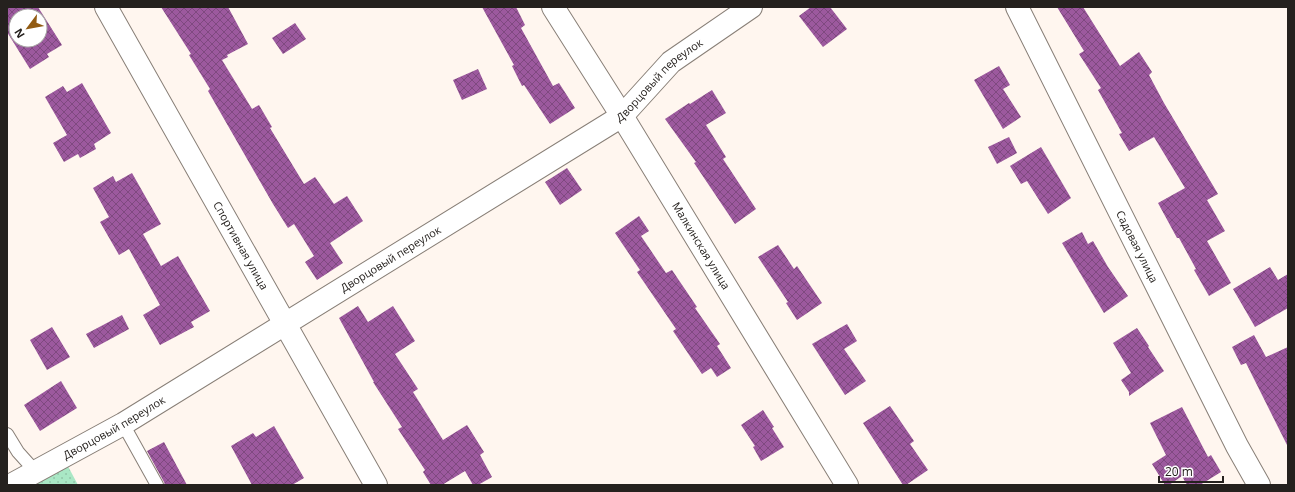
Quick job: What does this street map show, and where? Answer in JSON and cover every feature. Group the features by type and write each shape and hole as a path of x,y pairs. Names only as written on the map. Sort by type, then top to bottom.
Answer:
{"street":[{"name":"Спортивная улица","path":"106,7 376,485"},
{"name":"Малкинская улица","path":"554,7 847,485"},
{"name":"Дворцовый переулок","path":"11,485 124,424 622,116 671,62 751,7"},
{"name":"Садовая улица","path":"1017,7 1234,439 1259,485"}],"lane":[{"path":"124,424 157,485"},
{"path":"7,434 18,452 36,472"}],"green space":[{"path":"63,457 78,485 11,485"}],"building":[{"path":"7,7 38,7 8,8 8,34"},
{"path":"161,7 228,7 248,44 227,55 228,57 222,60 252,109 259,105 272,127 270,128 304,184 315,177 334,204 347,196 363,221 330,243 343,263 317,280 305,262 314,256 294,224 288,228 273,204 208,91 210,89 189,55 191,54"},
{"path":"482,7 516,7 525,25 521,28 553,86 559,83 575,108 550,124 524,85 522,86 512,66 514,65"},
{"path":"811,7 830,7 847,29 823,47 799,16"},
{"path":"1057,7 1083,7 1120,66 1139,52 1152,72 1149,75 1164,103 1218,194 1207,200 1225,231 1207,241 1231,283 1209,296 1194,270 1196,269 1179,238 1177,238 1158,203 1185,188 1154,137 1129,151 1119,134 1122,133 1098,90 1101,88 1079,54 1084,51"},
{"path":"48,23 62,45 47,54 49,57 30,69 17,48 48,48"},
{"path":"295,23 306,39 283,54 272,38"},
{"path":"999,66 1010,85 1003,89 1021,117 1003,129 974,80"},
{"path":"478,69 487,89 462,100 453,80"},
{"path":"82,83 111,133 94,144 96,149 80,158 78,154 64,162 53,143 67,135 45,97 63,86 67,92"},
{"path":"712,90 726,113 706,125 726,157 723,159 756,209 735,224 694,163 696,162 665,119"},
{"path":"1009,137 1017,153 997,164 988,147"},
{"path":"1041,147 1071,198 1048,214 1027,181 1021,184 1010,166"},
{"path":"567,168 582,190 560,205 545,182"},
{"path":"132,173 161,224 143,234 161,266 178,256 210,311 191,322 194,327 160,345 143,315 160,305 129,249 119,255 100,222 109,217 93,188 113,176 116,182"},
{"path":"639,216 649,231 641,236 666,273 672,270 697,307 695,308 720,344 717,346 731,368 717,377 711,368 702,374 673,331 676,329 637,272 640,270 615,233"},
{"path":"1082,232 1088,244 1093,241 1108,267 1128,296 1104,313 1062,243"},
{"path":"778,245 794,269 797,266 822,303 797,320 786,303 788,302 758,257"},
{"path":"1270,267 1278,280 1288,274 1288,308 1255,327 1233,289"},
{"path":"358,306 368,322 393,306 415,341 395,354 418,389 413,392 443,440 467,425 484,452 480,455 492,477 478,485 473,485 465,471 442,485 431,485 423,472 425,470 398,429 402,427 373,382 339,318"},
{"path":"122,315 129,329 94,348 86,334"},
{"path":"847,324 857,341 844,349 866,381 845,395 812,344"},
{"path":"52,327 70,357 47,370 30,340"},
{"path":"1137,328 1164,371 1129,396 1129,392 1121,380 1131,373 1113,343"},
{"path":"1254,335 1266,357 1288,347 1288,447 1246,363 1241,365 1232,347"},
{"path":"61,381 77,408 40,431 24,405"},
{"path":"890,406 914,441 910,444 928,470 906,485 903,485 863,423"},
{"path":"1182,407 1208,457 1211,455 1221,472 1200,485 1187,485 1182,476 1169,485 1165,485 1152,464 1166,455 1150,423"},
{"path":"763,410 784,447 761,461 753,447 755,446 741,425"},
{"path":"274,426 304,478 292,485 252,485 231,446 253,433 256,437"},
{"path":"164,442 187,485 165,485 147,451"}]}
